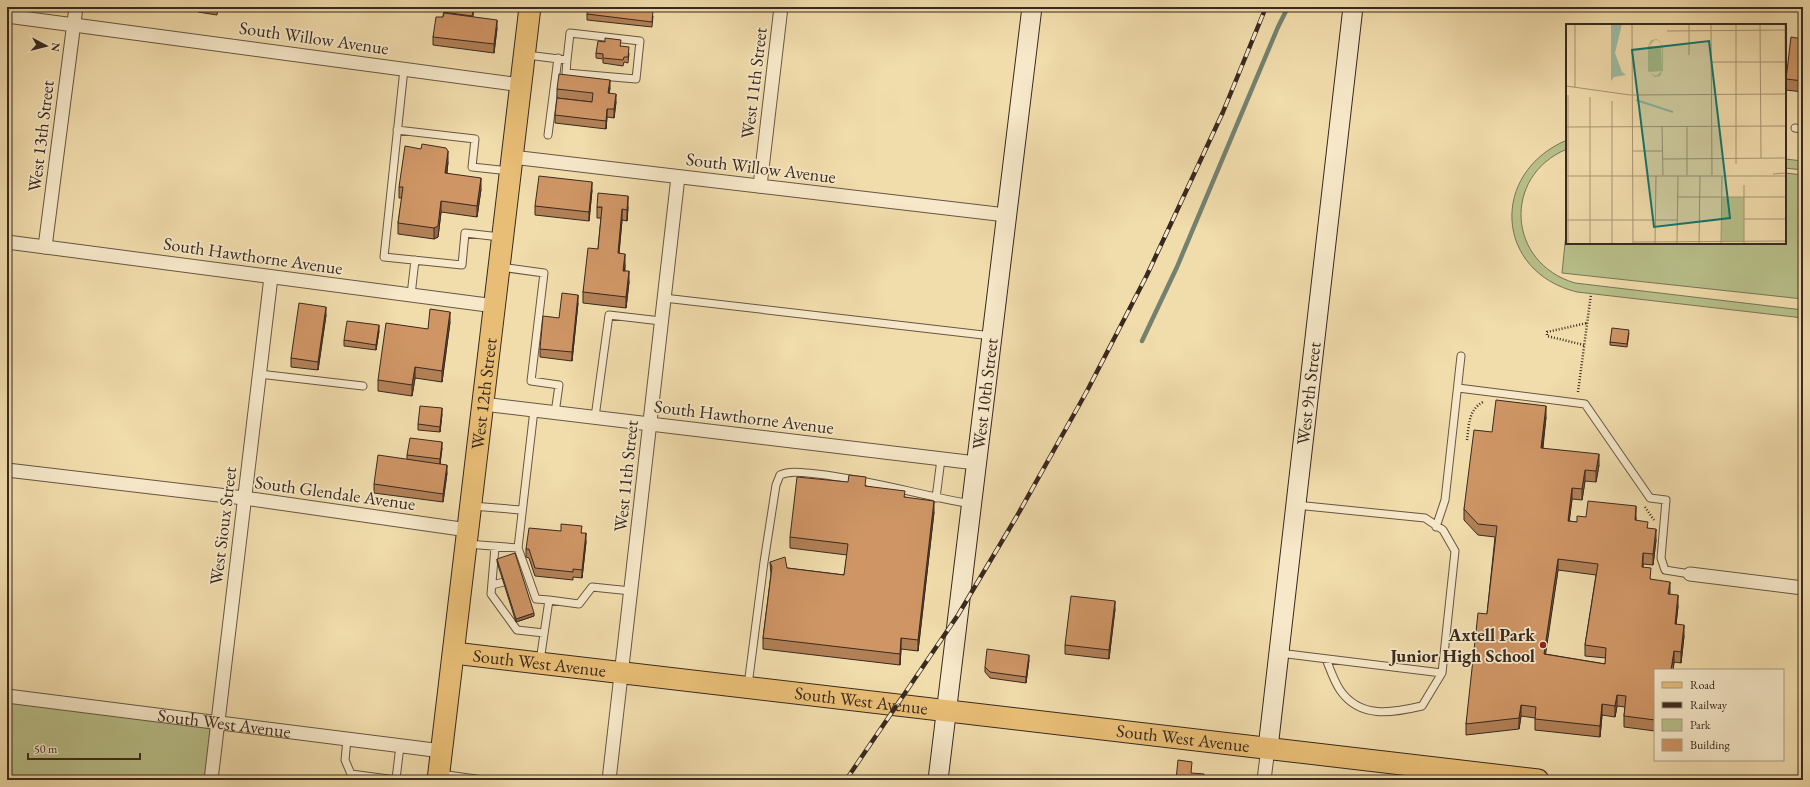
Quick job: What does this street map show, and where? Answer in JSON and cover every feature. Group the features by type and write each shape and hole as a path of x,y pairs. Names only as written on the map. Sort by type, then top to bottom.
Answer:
{"main road":[{"name":"West 12th Street","path":"439,777 530,7"},
{"name":"South West Avenue","path":"454,653 1538,780"}],"street":[{"name":"West 13th Street","path":"45,247 76,7"},
{"name":"West 11th Street","path":"760,186 781,7"},
{"name":"West 10th Street","path":"938,780 1032,7"},
{"name":"West 9th Street","path":"1264,780 1353,7"},
{"name":"South Willow Avenue","path":"7,16 521,85"},
{"name":"South Willow Avenue","path":"511,164 678,177 1006,215"},
{"name":"West 11th Street","path":"609,780 678,177"},
{"name":"South Hawthorne Avenue","path":"7,242 495,306"},
{"name":"West Sioux Street","path":"212,780 271,277"},
{"name":"South Hawthorne Avenue","path":"483,404 976,463"},
{"name":"South Glendale Avenue","path":"7,470 244,498 467,537"},
{"path":"1690,574 1803,588"},
{"name":"South West Avenue","path":"7,696 442,751"}],"lane":[{"path":"570,33 640,40 636,79 566,73 567,60 570,33"},
{"path":"524,55 567,60"},
{"path":"548,135 558,58"},
{"path":"404,69 384,257 462,265 465,233 503,237"},
{"path":"1795,128 1803,129"},
{"path":"398,130 475,139 472,167 511,164"},
{"path":"411,295 415,260"},
{"path":"499,267 544,273 531,381 559,385 556,413"},
{"path":"664,298 992,336"},
{"path":"595,417 609,315 661,322"},
{"path":"1436,527 1445,500 1461,356"},
{"path":"259,374 363,386"},
{"path":"1458,388 1586,404 1650,498 1666,500 1662,558 1665,570 1690,574"},
{"path":"534,410 521,510 518,548 524,575 533,600 549,600 579,604 592,587 631,591"},
{"path":"936,498 941,459"},
{"path":"748,688 764,562 776,485 780,475 785,473 799,473 852,478 936,498 971,504"},
{"path":"1296,505 1425,518 1436,527 1443,530 1455,551 1442,673 1422,706 1394,713 1363,709 1350,702 1339,689 1326,659"},
{"path":"471,506 521,510"},
{"path":"467,537 495,547 518,548"},
{"path":"495,547 491,594 516,630 544,633"},
{"path":"492,585 504,582"},
{"path":"540,663 549,600"},
{"path":"503,610 512,608"},
{"path":"1279,653 1442,673"},
{"path":"347,739 345,760 351,777 404,780"},
{"path":"396,780 400,746"},
{"path":"439,777 483,780"}],"path":[{"path":"1576,403 1591,294"},
{"path":"1584,345 1547,336 1547,332 1587,323"},
{"path":"1467,440 1471,415 1478,405 1488,400"},
{"path":"1643,504 1657,524"}],"green space":[{"path":"1566,141 1566,150 1546,162 1531,179 1523,198 1521,219 1525,239 1536,257 1552,273 1575,283 1803,310 1803,318 1577,292 1550,281 1530,264 1517,244 1512,221 1514,197 1524,175 1542,155"},
{"path":"1786,159 1803,161 1803,170 1786,168"},
{"path":"1786,173 1803,175 1803,299 1562,273 1566,234 1566,244 1786,244"},
{"path":"7,696 219,723 211,780 7,780"}],"building":[{"path":"201,7 218,7 217,9"},
{"path":"444,7 474,7 472,16 443,12"},
{"path":"588,7 627,7 653,10 652,22 587,14"},
{"path":"444,13 497,20 494,44 433,37 436,17 443,17"},
{"path":"1791,37 1803,39 1803,81 1786,79"},
{"path":"605,38 621,40 620,46 629,47 628,57 624,57 623,60 603,58 603,54 596,53 598,41 605,42"},
{"path":"559,74 610,80 608,93 616,94 614,109 607,109 606,121 555,115 557,98 592,102 593,93 557,89"},
{"path":"422,144 446,148 448,151 445,173 481,178 477,206 441,201 438,226 434,228 398,223 403,187 399,187 405,146 421,149"},
{"path":"539,176 592,182 589,212 535,206"},
{"path":"598,193 628,196 627,210 622,209 618,253 625,254 623,271 629,271 626,297 583,292 588,248 598,249 602,207 597,207"},
{"path":"562,293 578,295 572,352 540,349 543,316 559,318"},
{"path":"299,303 326,307 318,362 291,358"},
{"path":"430,309 450,312 442,371 415,367 412,385 378,380 386,323 428,329"},
{"path":"347,321 379,325 376,345 344,340"},
{"path":"1612,328 1629,330 1627,344 1610,342"},
{"path":"1496,400 1546,406 1541,448 1599,454 1596,471 1585,470 1582,489 1572,488 1568,521 1577,522 1577,516 1586,517 1588,501 1636,506 1635,520 1648,522 1647,528 1656,529 1653,554 1643,553 1642,567 1651,568 1650,579 1670,582 1668,594 1678,595 1675,624 1684,625 1681,652 1674,651 1671,669 1654,669 1654,720 1624,716 1626,696 1617,695 1615,706 1602,704 1600,726 1535,719 1536,707 1521,705 1519,718 1466,724 1478,613 1487,614 1497,526 1478,524 1464,509 1474,430 1492,432","holes":["1558,559 1598,564 1585,645 1606,648 1605,664 1544,654"]},
{"path":"420,406 442,408 440,427 418,424"},
{"path":"410,438 442,442 440,459 407,455"},
{"path":"378,455 447,465 443,494 374,484"},
{"path":"849,475 866,477 865,486 905,491 904,497 934,501 918,640 901,638 900,654 763,638 772,567 770,562 785,557 787,568 844,575 848,544 790,537 797,477 848,482"},
{"path":"561,524 582,526 581,533 586,533 582,570 573,569 573,572 535,568 529,549 526,549 529,528 561,531"},
{"path":"515,553 534,613 516,619 497,559"},
{"path":"1071,596 1115,601 1109,650 1065,645"},
{"path":"987,649 1029,655 1026,677 990,672 985,667"},
{"path":"1178,760 1192,762 1191,773 1204,774 1203,780 1176,780"}],"waterway":[{"path":"1142,341 1177,267 1278,27 1288,7"}],"railway":[{"path":"846,780 958,615 1017,516 1087,391 1147,275 1223,112 1266,7"}],"place":[{"name":"Axtell Park Junior High School","path":"1543,645"}]}
